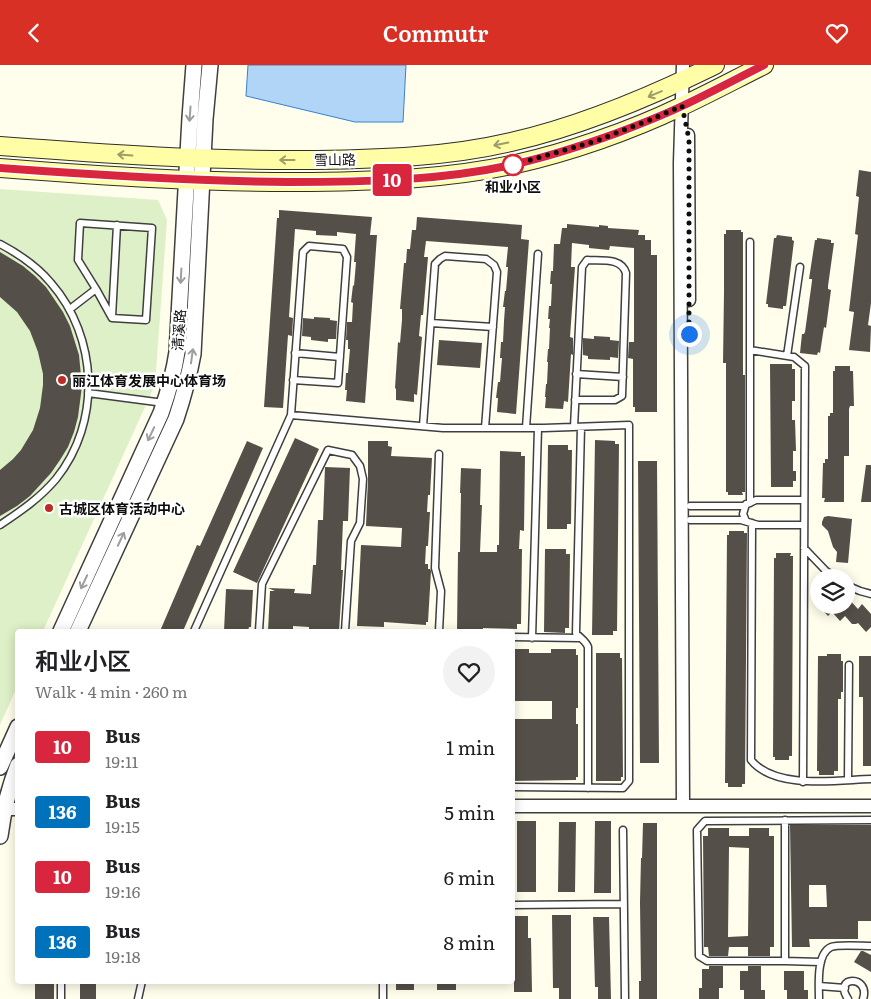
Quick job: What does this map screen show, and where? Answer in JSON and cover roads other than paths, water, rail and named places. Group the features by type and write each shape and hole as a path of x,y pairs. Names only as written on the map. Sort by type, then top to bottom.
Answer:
{"main road":[{"name":"雪山路","path":"0,146 195,158 369,159 425,155 482,148 511,142 589,119 643,99 683,73 715,65"},
{"name":"雪山路","path":"0,168 132,178 290,182 370,181 486,170 570,149 633,127 682,106 764,65"}],"street":[{"name":"清溪路","path":"79,629 176,419 186,388 193,354 194,65"},
{"name":"清溪路","path":"195,158 210,65"},
{"path":"683,73 680,138 687,806"},
{"path":"682,106 689,139 690,520 687,806"},
{"name":"清溪路","path":"62,629 165,403 177,352 194,180"},
{"path":"0,767 15,734"},
{"path":"0,836 11,809 9,791 15,774"},
{"path":"515,807 871,806"}],"lane":[{"path":"80,223 152,227 146,321 112,318 78,260 80,223"},
{"path":"112,318 118,225"},
{"path":"750,242 748,503 744,507 743,514 749,522 751,760 759,768 773,775 803,782 871,779"},
{"path":"0,244 14,251 40,271 51,282 70,309 77,323 86,354 88,370 85,419 80,435 66,464 57,478 34,501 0,525"},
{"path":"195,629 291,415 293,380 302,252 310,246 343,249 347,257 338,383 293,380"},
{"path":"526,428 538,254"},
{"path":"423,426 435,265 445,256 486,259 494,265 497,272 485,428"},
{"path":"574,427 575,400 576,374 582,267 587,260 616,261 622,265 626,273 622,396 615,400 575,400"},
{"path":"788,356 800,267"},
{"path":"70,309 96,289"},
{"path":"431,323 493,327"},
{"path":"750,350 794,357 805,367 803,782"},
{"path":"295,353 340,357"},
{"path":"576,374 623,377"},
{"path":"88,393 165,403"},
{"path":"291,415 443,428 538,428 629,425 629,781 623,788 515,787"},
{"path":"581,427 576,633 588,647 588,788"},
{"path":"532,637 538,428"},
{"path":"259,629 262,584 328,450 352,455 360,466 363,479 360,523 351,541 345,629"},
{"path":"439,454 435,568 440,591 439,629"},
{"path":"690,506 743,506 756,500 804,500"},
{"path":"690,520 741,520 758,525 804,525"},
{"path":"804,548 825,569"},
{"path":"855,589 871,594"},
{"path":"515,637 579,638"},
{"path":"848,780 849,665"},
{"path":"784,820 785,961"},
{"path":"820,962 707,961 699,956 697,830 705,821 871,820"},
{"path":"623,830 625,999"},
{"path":"515,905 624,904"},
{"path":"819,999 820,962 827,951 832,947 871,946"},
{"path":"848,999 845,988 851,981 856,980 864,984 866,988 863,999"},
{"path":"61,984 61,999"},
{"path":"138,999 141,984"},
{"path":"383,984 383,999"},
{"path":"819,987 845,988"}],"water":[{"path":"248,65 406,65 403,122 355,122 246,96"}],"place":[{"name":"和业小区","path":"513,165"},
{"name":"丽江体育发展中心体育场","path":"62,380"},
{"name":"古城区体育活动中心","path":"49,508"}]}
